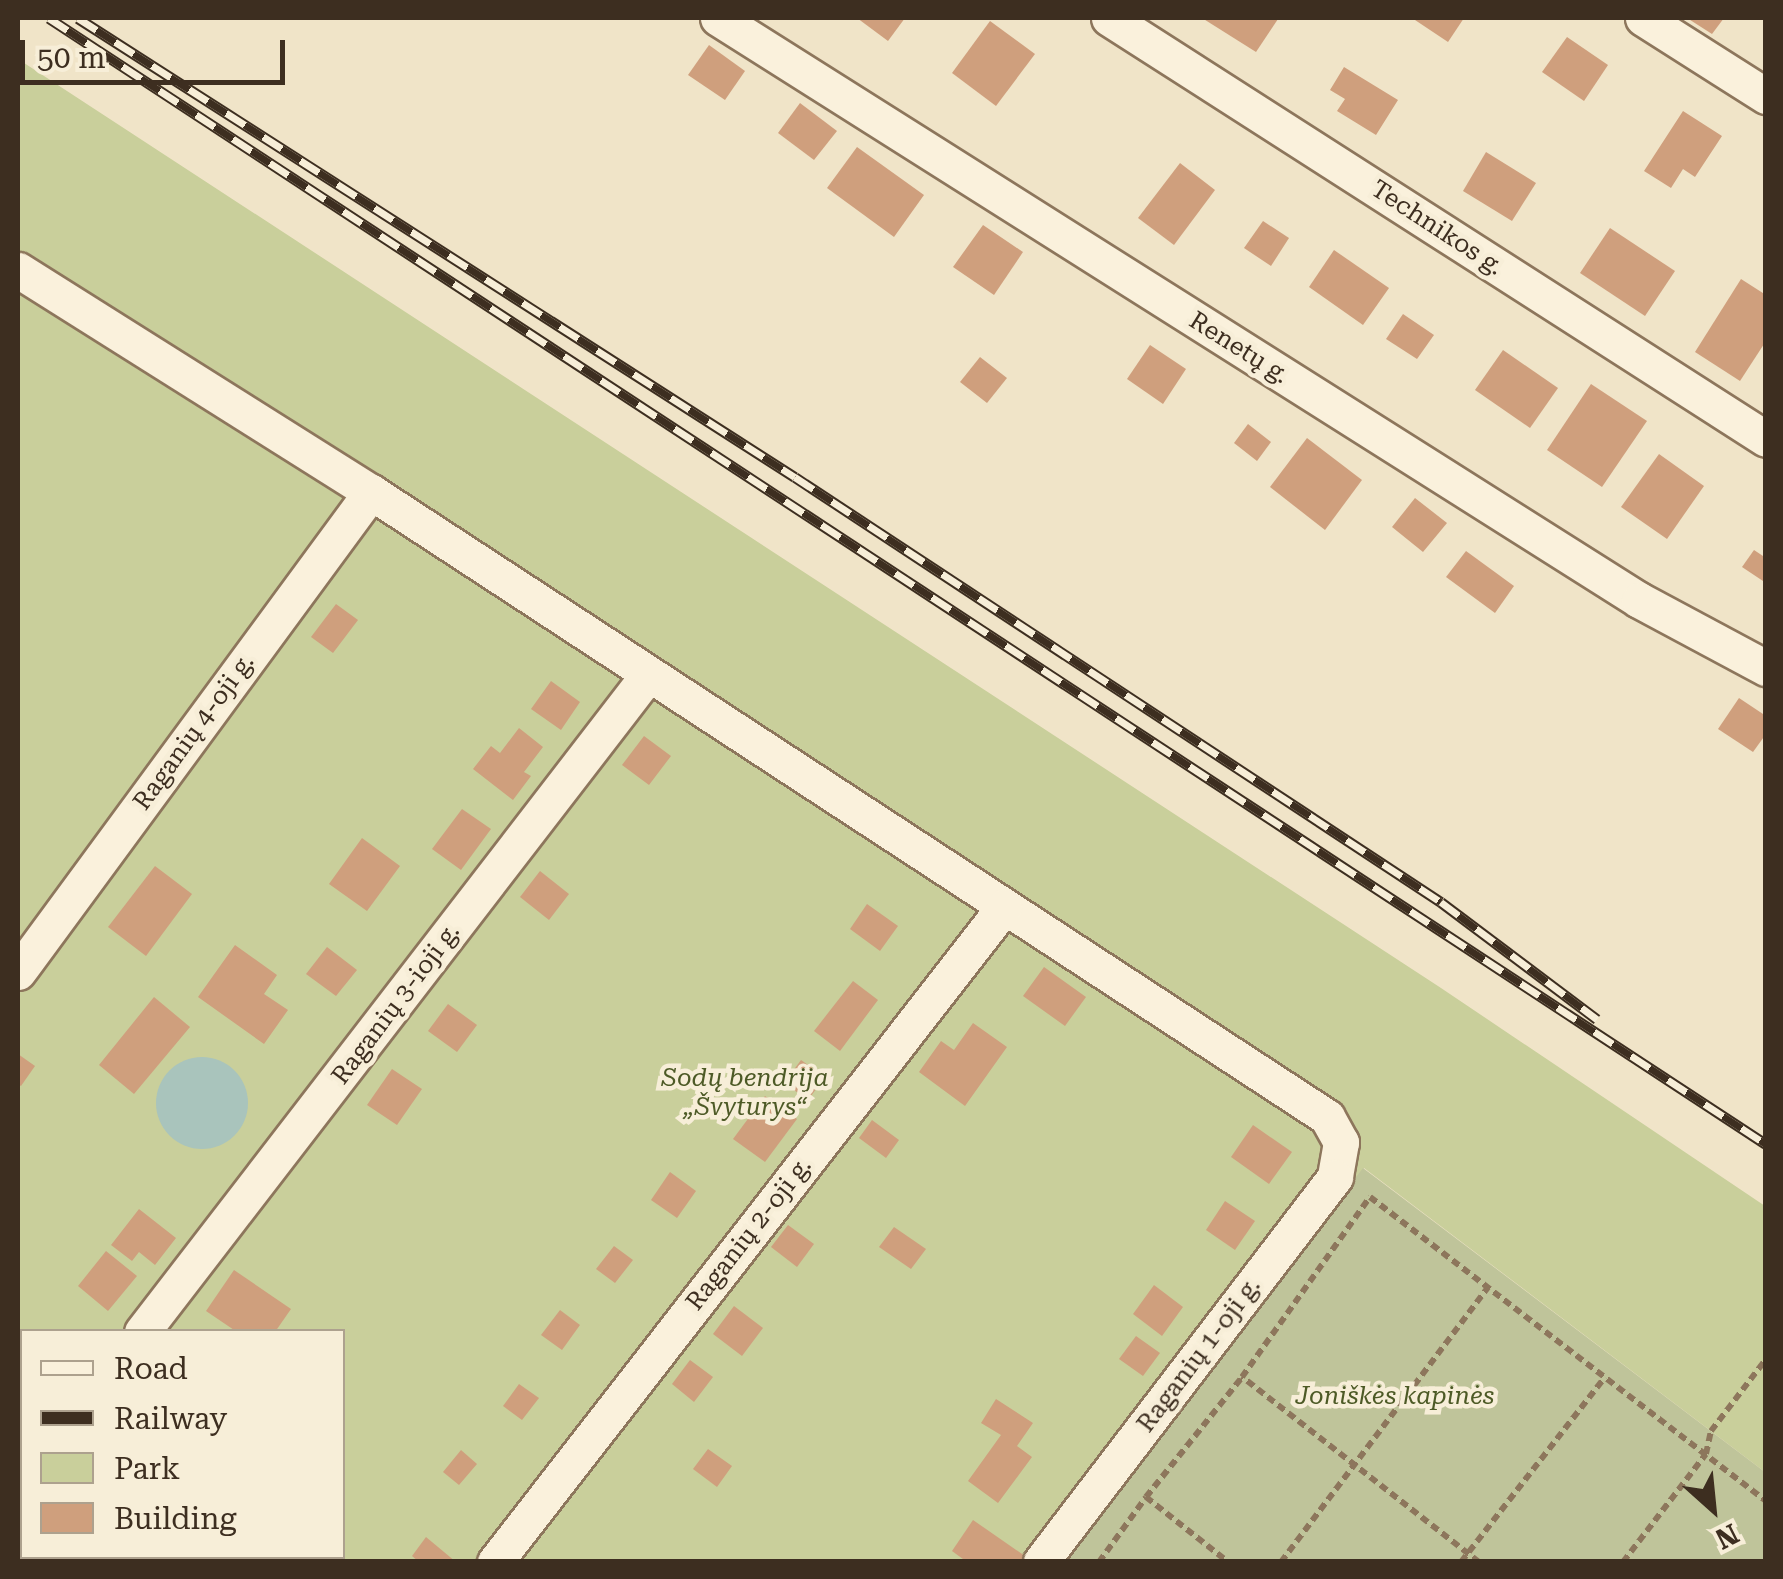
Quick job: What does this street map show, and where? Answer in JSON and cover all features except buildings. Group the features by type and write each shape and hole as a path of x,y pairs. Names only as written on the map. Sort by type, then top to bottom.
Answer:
{"street":[{"name":"Renetų g.","path":"718,18 1639,600 1766,668"},
{"path":"1643,18 1766,96"},
{"name":"Technikos g.","path":"1124,22 1766,438"},
{"path":"18,270 371,492 1004,907"},
{"name":"Raganių 4-oji g.","path":"18,972 371,492"},
{"name":"Raganių 3-ioji g.","path":"144,1329 648,675"},
{"name":"Raganių 1-oji g.","path":"1004,907 1327,1117 1341,1142 1336,1177 1041,1562"},
{"name":"Raganių 2-oji g.","path":"495,1562 1004,907"}],"path":[{"path":"1099,1562 1242,1377 1370,1197 1766,1501"},
{"path":"1281,1562 1488,1287"},
{"path":"1623,1562 1706,1454 1712,1431 1766,1360"},
{"path":"1242,1377 1479,1562"},
{"path":"1461,1562 1606,1377"},
{"path":"1146,1498 1228,1562"}],"green space":[{"name":"Sodų bendrija „Švyturys“","path":"18,59 1441,988 1765,1206 1765,1472 1364,1168 1065,1561 18,1561"},
{"name":"Joniškės kapinės","path":"1363,1168 1765,1472 1765,1561 1065,1562"}],"water":[{"path":"202,1057 220,1061 234,1071 244,1085 248,1103 244,1121 234,1135 220,1145 202,1149 184,1145 170,1135 160,1121 156,1103 160,1085 170,1071 184,1061"}],"railway":[{"path":"49,18 1766,1144"},
{"path":"78,18 795,477 1441,902 1597,1019"}]}
